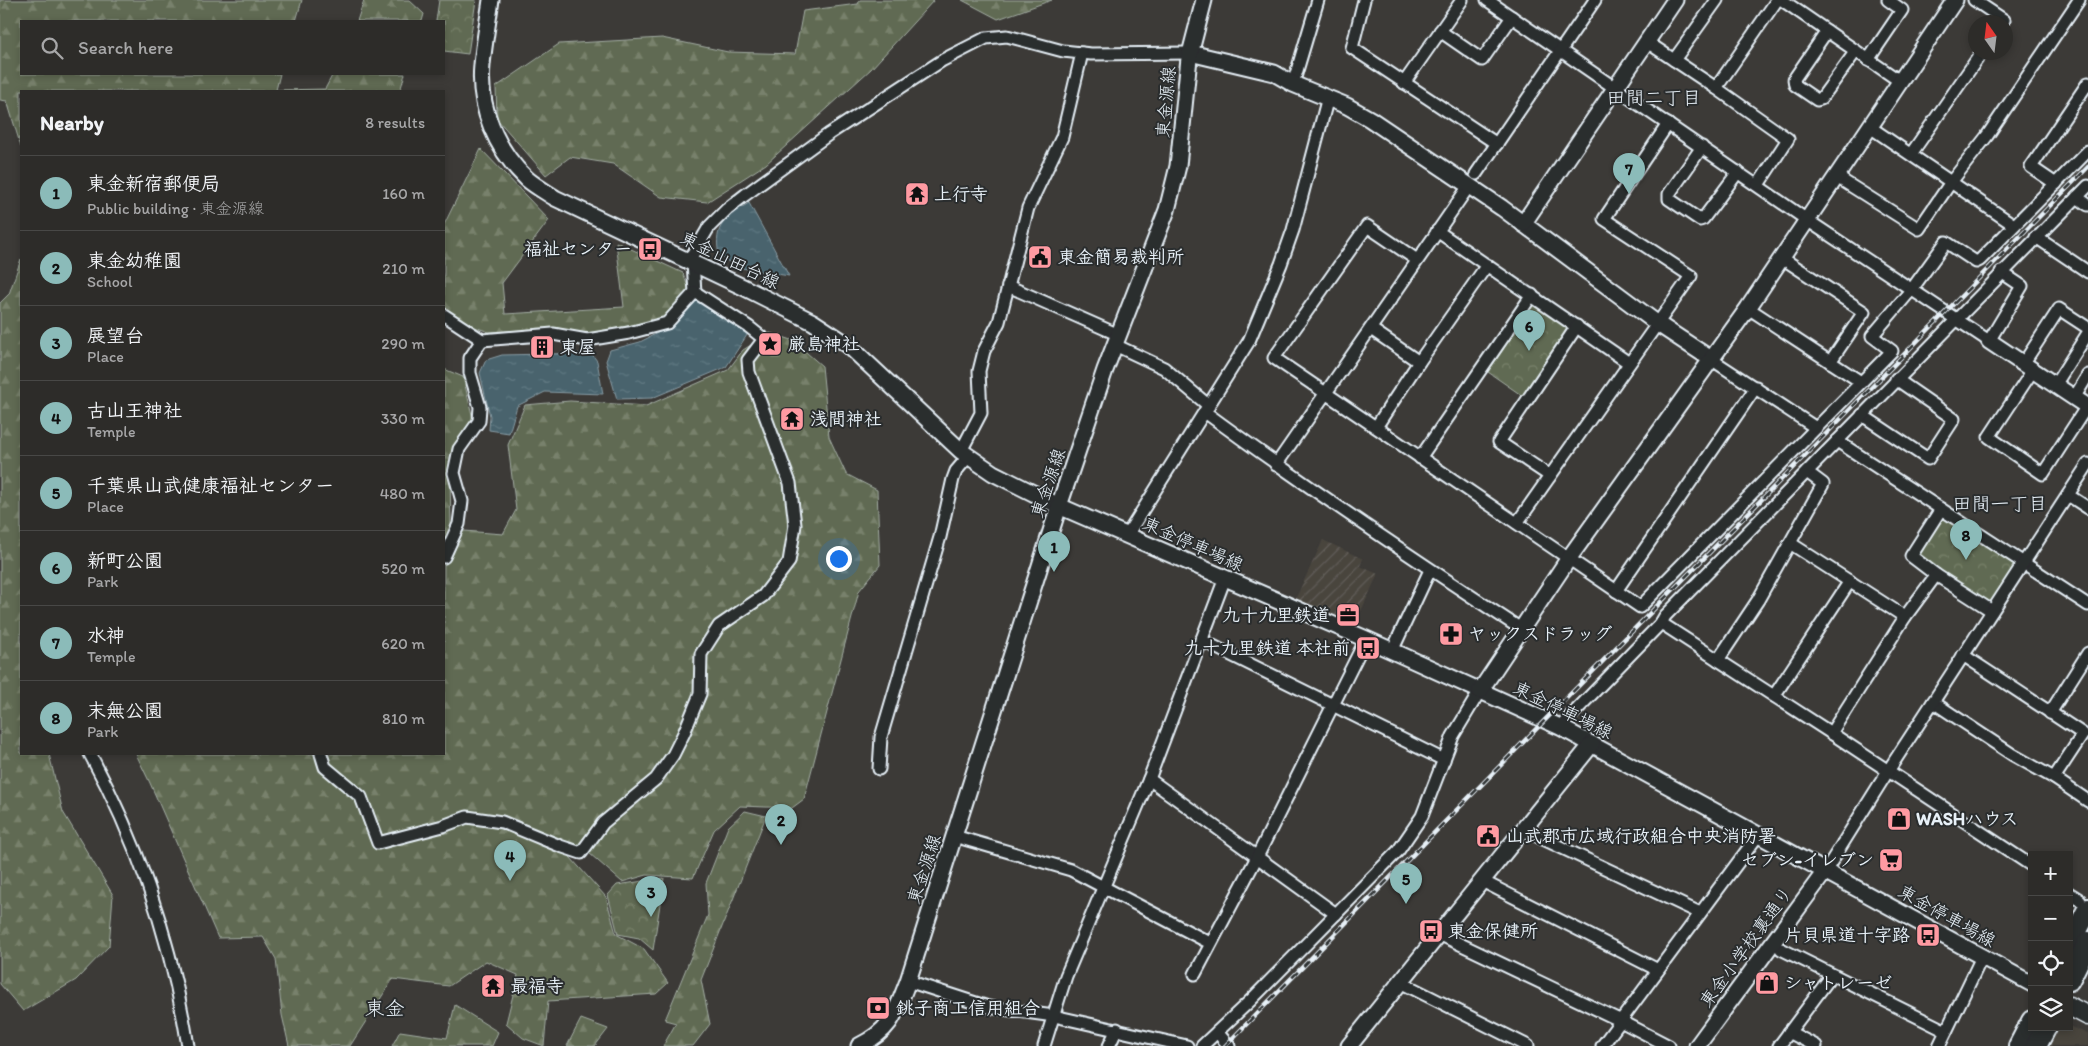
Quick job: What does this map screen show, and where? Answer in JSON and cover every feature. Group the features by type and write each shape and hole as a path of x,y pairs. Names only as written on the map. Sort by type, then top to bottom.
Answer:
{"highway":[{"path":"2071,941 2084,905"},
{"path":"2073,972 2088,942"},
{"path":"2019,1046 2028,1029"},
{"path":"2036,1046 2044,1031"}],"main road":[{"name":"東金山田台線","path":"491,0 482,66 483,93 492,130 504,154 527,179 555,198 812,322 848,345 964,454 993,473 1059,506"},
{"name":"東金源線","path":"859,1046 875,1038 888,1025 908,981 1059,506 1117,340 1172,194 1182,141 1190,53 1204,0"},
{"path":"1523,224 1675,0"},
{"path":"1480,691 1569,558 1748,308 1955,0"},
{"path":"1190,53 1274,73 1293,84 1328,97 1370,119 1472,180 1523,224 1658,324 1711,359"},
{"path":"1989,341 2088,407"},
{"name":"東金停車場線","path":"1059,506 1392,651 1560,727 1826,870 2028,982"},
{"path":"1351,1045 1522,829 1592,744"},
{"name":"東金小学校裏通り","path":"1697,1046 1826,870"},
{"path":"2073,1008 2088,1016"}],"street":[{"path":"1293,84 1318,0"},
{"path":"1364,0 1352,48 1497,144"},
{"path":"1404,83 1462,0"},
{"path":"1487,0 1807,220 1989,341 2022,286 2002,272"},
{"path":"1276,465 1595,0"},
{"path":"1674,60 1717,0"},
{"path":"1716,88 1777,0"},
{"path":"1782,0 1901,82"},
{"path":"1868,60 1902,10 1888,0"},
{"path":"1974,0 1996,15"},
{"path":"1837,177 1919,229 2081,2"},
{"path":"1440,31 1482,60 1512,17"},
{"path":"1827,31 1794,79 1795,85 1818,100 1821,99 1856,51"},
{"path":"321,755 325,767 361,797 378,843 443,826 466,816 502,822 581,853 603,823 656,780 673,755 700,694 701,654 719,626 763,596 789,562 795,525 790,483 749,372 748,360 764,339 696,292 691,262 709,227 727,209 829,134 943,60 986,38 1007,36 1063,51 1082,53 1190,53"},
{"path":"1646,42 1788,138 1758,185"},
{"path":"879,769 881,737 930,573 953,479 981,413 979,371 984,351 998,322 1028,208 1062,136 1082,53"},
{"path":"1911,154 1976,60"},
{"path":"2056,184 2031,167 2088,83"},
{"path":"1127,535 1249,341 1293,230 1328,97"},
{"path":"1517,524 1691,276 1604,219 1668,124"},
{"path":"1870,127 2014,225"},
{"path":"1702,147 1669,194 1669,199 1700,220 1703,220 1738,172"},
{"path":"1418,260 1367,226 1274,358 1640,606 1892,351 1872,336 1912,289 1946,242 1976,262 1980,260 2088,151"},
{"path":"1560,727 1661,623 1665,616 1955,318 2088,186"},
{"path":"2077,197 2088,205"},
{"path":"1437,231 1629,363"},
{"path":"2036,237 2088,272"},
{"path":"1782,258 1864,312 1830,362"},
{"path":"1376,427 1487,265"},
{"path":"1008,286 1117,340 1164,368 1207,409 1276,465 1430,570 1521,629"},
{"path":"445,316 482,340 553,334 587,340 629,333 667,323 696,292"},
{"path":"1420,458 1532,295"},
{"path":"1748,308 1861,382"},
{"path":"2088,328 2059,309 1988,437 2043,474 2088,407"},
{"path":"1550,476 1499,442 1576,326"},
{"path":"1370,329 1419,362"},
{"path":"2054,385 2088,333"},
{"path":"445,555 459,524 462,502 454,473 460,449 479,421 480,407 470,373 470,358 482,340"},
{"path":"1711,359 1816,428"},
{"path":"2074,398 2088,375"},
{"path":"1862,415 1928,459 1954,419 1896,379"},
{"path":"1616,591 1756,387"},
{"path":"1837,440 2087,602"},
{"path":"1826,870 1888,771 2088,464"},
{"path":"1718,660 1758,600 1824,484 1807,472"},
{"path":"2068,495 2088,508"},
{"path":"1941,509 1911,556 1936,575 1992,611"},
{"path":"1790,543 1905,617"},
{"path":"1392,651 1430,570"},
{"path":"1831,733 1905,617 1936,575"},
{"path":"1044,1046 1066,976 1149,780 1225,578"},
{"path":"1774,696 1850,581"},
{"path":"1661,623 2028,863"},
{"path":"1202,640 1444,760"},
{"path":"1195,974 1257,857 1366,640"},
{"path":"2050,712 2088,653"},
{"path":"1963,656 2083,734 2054,778"},
{"path":"1202,1046 1398,851 1411,834 1431,795 1453,736 1480,691"},
{"path":"1933,702 2013,755 2054,778 2088,801"},
{"path":"90,755 138,855 174,972 188,1046"},
{"path":"1149,780 1336,914"},
{"path":"1522,829 1700,913"},
{"path":"1602,1046 1759,834"},
{"path":"954,836 1071,870 1210,943"},
{"path":"1482,881 1658,970"},
{"path":"2073,896 2084,905"},
{"path":"1439,934 1620,1020 1669,1046"},
{"path":"1781,948 1946,1031"},
{"path":"1938,1046 1982,956"},
{"path":"1779,1046 1832,975"},
{"path":"908,981 988,1007 1054,1016 1187,1046"},
{"path":"1400,982 1528,1046"},
{"path":"1109,1046 1117,1029"},
{"path":"1217,1032 1229,1046"},
{"path":"1790,1032 1816,1046"}],"shaded area":[{"name":"九十九里鉄道","path":"1323,540 1363,559 1360,566 1378,574 1352,631 1293,604"},
{"path":"2073,1028 2088,1034 2088,1046 2047,1046 2056,1031 2073,1031"}],"green space":[{"path":"0,0 302,0 296,20 20,20 20,75 280,75 276,90 20,90 20,144 7,101 0,100"},
{"path":"364,0 409,0 424,14 422,20 357,20"},
{"path":"439,0 476,0 468,54 445,51 445,20 436,20"},
{"path":"860,0 934,0 871,69 766,164 707,202 661,197 613,164 570,157 546,175 497,119 496,87 559,44 662,38 728,52 795,54 803,11 858,4"},
{"path":"962,0 1052,0 998,19"},
{"path":"332,75 405,75 400,90 276,90 325,89"},
{"path":"481,149 549,220 502,283 505,314 624,307 616,242 683,273 689,290 665,318 589,334 557,328 489,332 445,316 445,223"},
{"path":"20,262 20,755 49,755 63,812 113,895 109,946 76,980 23,1011 0,984 0,303 9,294"},
{"path":"1533,305 1570,330 1524,397 1488,372"},
{"path":"770,333 792,340 822,366 829,437 846,474 877,490 880,565 859,591 804,799 792,808 740,806 714,830 693,878 647,875 622,882 581,846 570,857 606,897 616,934 644,949 668,983 656,994 548,1001 544,1046 523,1038 506,1023 518,975 486,961 449,986 393,979 350,1046 289,1046 282,1015 276,959 263,937 218,938 136,755 445,755 445,369 463,377 473,419 455,444 450,475 451,530 503,534 516,510 508,445 525,405 570,401 646,406 728,370 743,350"},
{"path":"1943,517 2016,565 1990,603 1917,556"},
{"path":"745,811 766,816 701,980 710,1024 693,1046 663,1046 676,1023 665,1020 708,915 706,883 728,827"},
{"path":"664,878 653,950 639,938 618,934 608,895 617,885"},
{"path":"455,1005 498,1032 492,1046 392,1046 400,1031 447,1038"},
{"path":"581,1019 608,1029 595,1046 567,1046"}],"water":[{"path":"749,203 789,276 736,267 719,255 718,237 723,223 733,213"},
{"path":"696,297 749,332 726,367 652,398 617,399 606,361 610,350 640,342 671,326"},
{"path":"591,353 597,361 603,394 545,392 517,406 509,433 489,430 490,416 480,373 486,360 502,355"}],"railway":[{"path":"1225,1046 2088,167"}],"place":[{"name":"上行寺","path":"917,194"},
{"name":"水神","path":"1629,194"},
{"name":"福祉センター","path":"650,249"},
{"name":"東金簡易裁判所","path":"1040,257"},
{"name":"厳島神社","path":"770,344"},
{"name":"東屋","path":"542,347"},
{"name":"新町公園","path":"1529,351"},
{"name":"浅間神社","path":"792,419"},
{"name":"末無公園","path":"1966,560"},
{"name":"東金新宿郵便局","path":"1054,572"},
{"name":"九十九里鉄道","path":"1348,615"},
{"name":"ヤックスドラッグ","path":"1451,634"},
{"name":"九十九里鉄道 本社前","path":"1368,648"},
{"name":"WASHハウス","path":"1899,819"},
{"name":"山武郡市広域行政組合中央消防署","path":"1488,836"},
{"name":"東金幼稚園","path":"781,845"},
{"name":"セブン-イレブン","path":"1891,860"},
{"name":"古山王神社","path":"510,881"},
{"name":"千葉県山武健康福祉センター","path":"1406,904"},
{"name":"展望台","path":"651,917"},
{"name":"東金保健所","path":"1431,931"},
{"name":"片貝県道十字路","path":"1928,935"},
{"name":"シャトレーゼ","path":"1767,983"},
{"name":"最福寺","path":"493,986"},
{"name":"銚子商工信用組合","path":"878,1008"}],"district":[{"name":"田間二丁目","path":"1654,97"},
{"name":"田間一丁目","path":"2000,503"},
{"name":"東金","path":"385,1008"}]}
